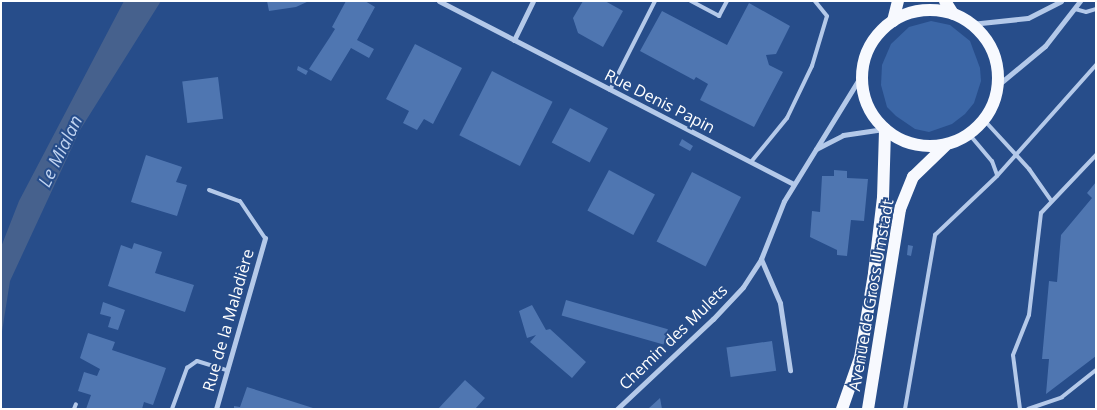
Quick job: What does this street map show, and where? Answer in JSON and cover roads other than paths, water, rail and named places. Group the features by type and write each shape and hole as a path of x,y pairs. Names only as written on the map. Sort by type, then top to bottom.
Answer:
{"main road":[{"path":"893,21 898,1"},
{"path":"945,1 953,14"},
{"path":"922,10 953,14 971,24 987,41 996,62 998,85 994,101 984,120 969,134 948,144 914,144 885,129 872,113 864,94 862,74 871,44 893,21 922,10"},
{"name":"Avenue de Gross Umstadt","path":"842,409 860,358 870,299 883,198 885,129"},
{"name":"Avenue de Gross Umstadt","path":"868,409 900,209 913,176 948,144"}],"street":[{"name":"Rue Denis Papin","path":"439,1 794,184"},
{"path":"514,40 533,1"},
{"path":"971,24 1028,18 1061,1"},
{"path":"998,85 1045,46 1080,1"},
{"name":"Chemin des Mulets","path":"617,409 714,319 743,287 761,259 794,184 862,74"},
{"path":"814,150 843,135 885,129"},
{"name":"Rue de la Maladière","path":"216,409 265,238"},
{"path":"761,259 780,303 790,370"}],"lane":[{"path":"610,90 655,1"},
{"path":"691,1 719,16 726,1"},
{"path":"752,162 787,118 812,66 827,16 815,1"},
{"path":"1075,8 1086,12 1096,9"},
{"path":"905,409 935,235 997,176 1096,65"},
{"path":"984,120 1016,154 1050,201"},
{"path":"969,134 992,161 997,176"},
{"path":"1020,409 1013,355 1029,315 1041,213 1050,201 1061,195 1096,155"},
{"path":"209,190 240,202 265,238"},
{"path":"172,409 187,368 197,361 227,370"},
{"path":"1028,409 1062,397 1096,370"}],"water":[{"name":"Le Mialan","path":"124,1 161,1 80,130 10,281 1,338 1,247 19,201"}]}
